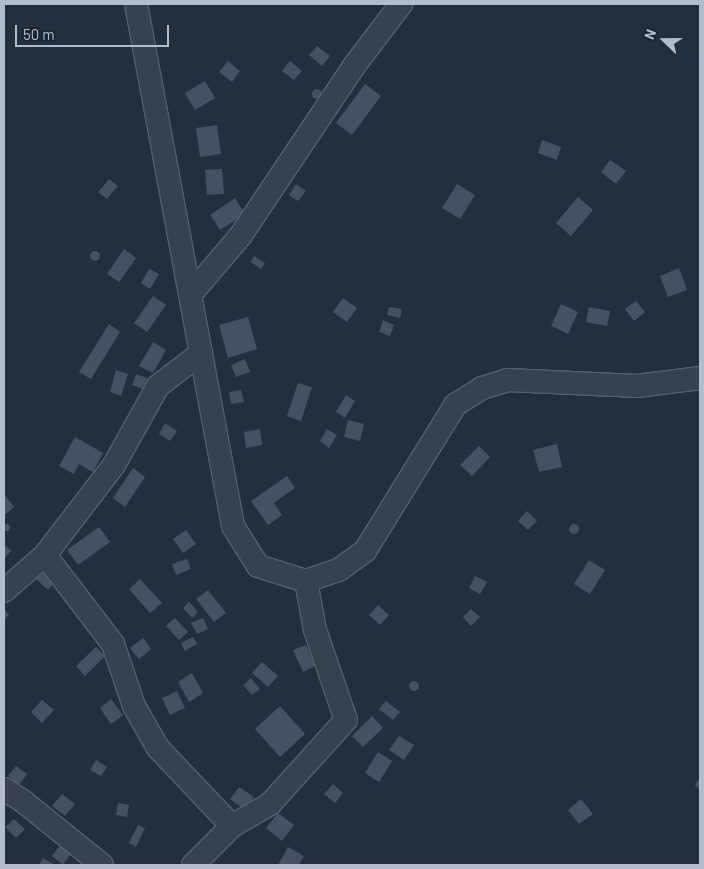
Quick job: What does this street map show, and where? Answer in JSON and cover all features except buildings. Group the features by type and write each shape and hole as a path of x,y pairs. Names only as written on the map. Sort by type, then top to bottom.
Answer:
{"street":[{"path":"136,4 233,526 258,566 306,581 340,570 365,551 456,405 482,388 508,380 637,386 700,378"},
{"path":"190,295 241,235 354,66 401,4"},
{"path":"4,591 45,555 114,465 158,386 201,353"},
{"path":"45,555 113,644 134,706 158,748 232,826"},
{"path":"193,865 232,826 270,804 346,720 336,684 315,630 306,581"},
{"path":"4,789 24,802 102,865"}]}
